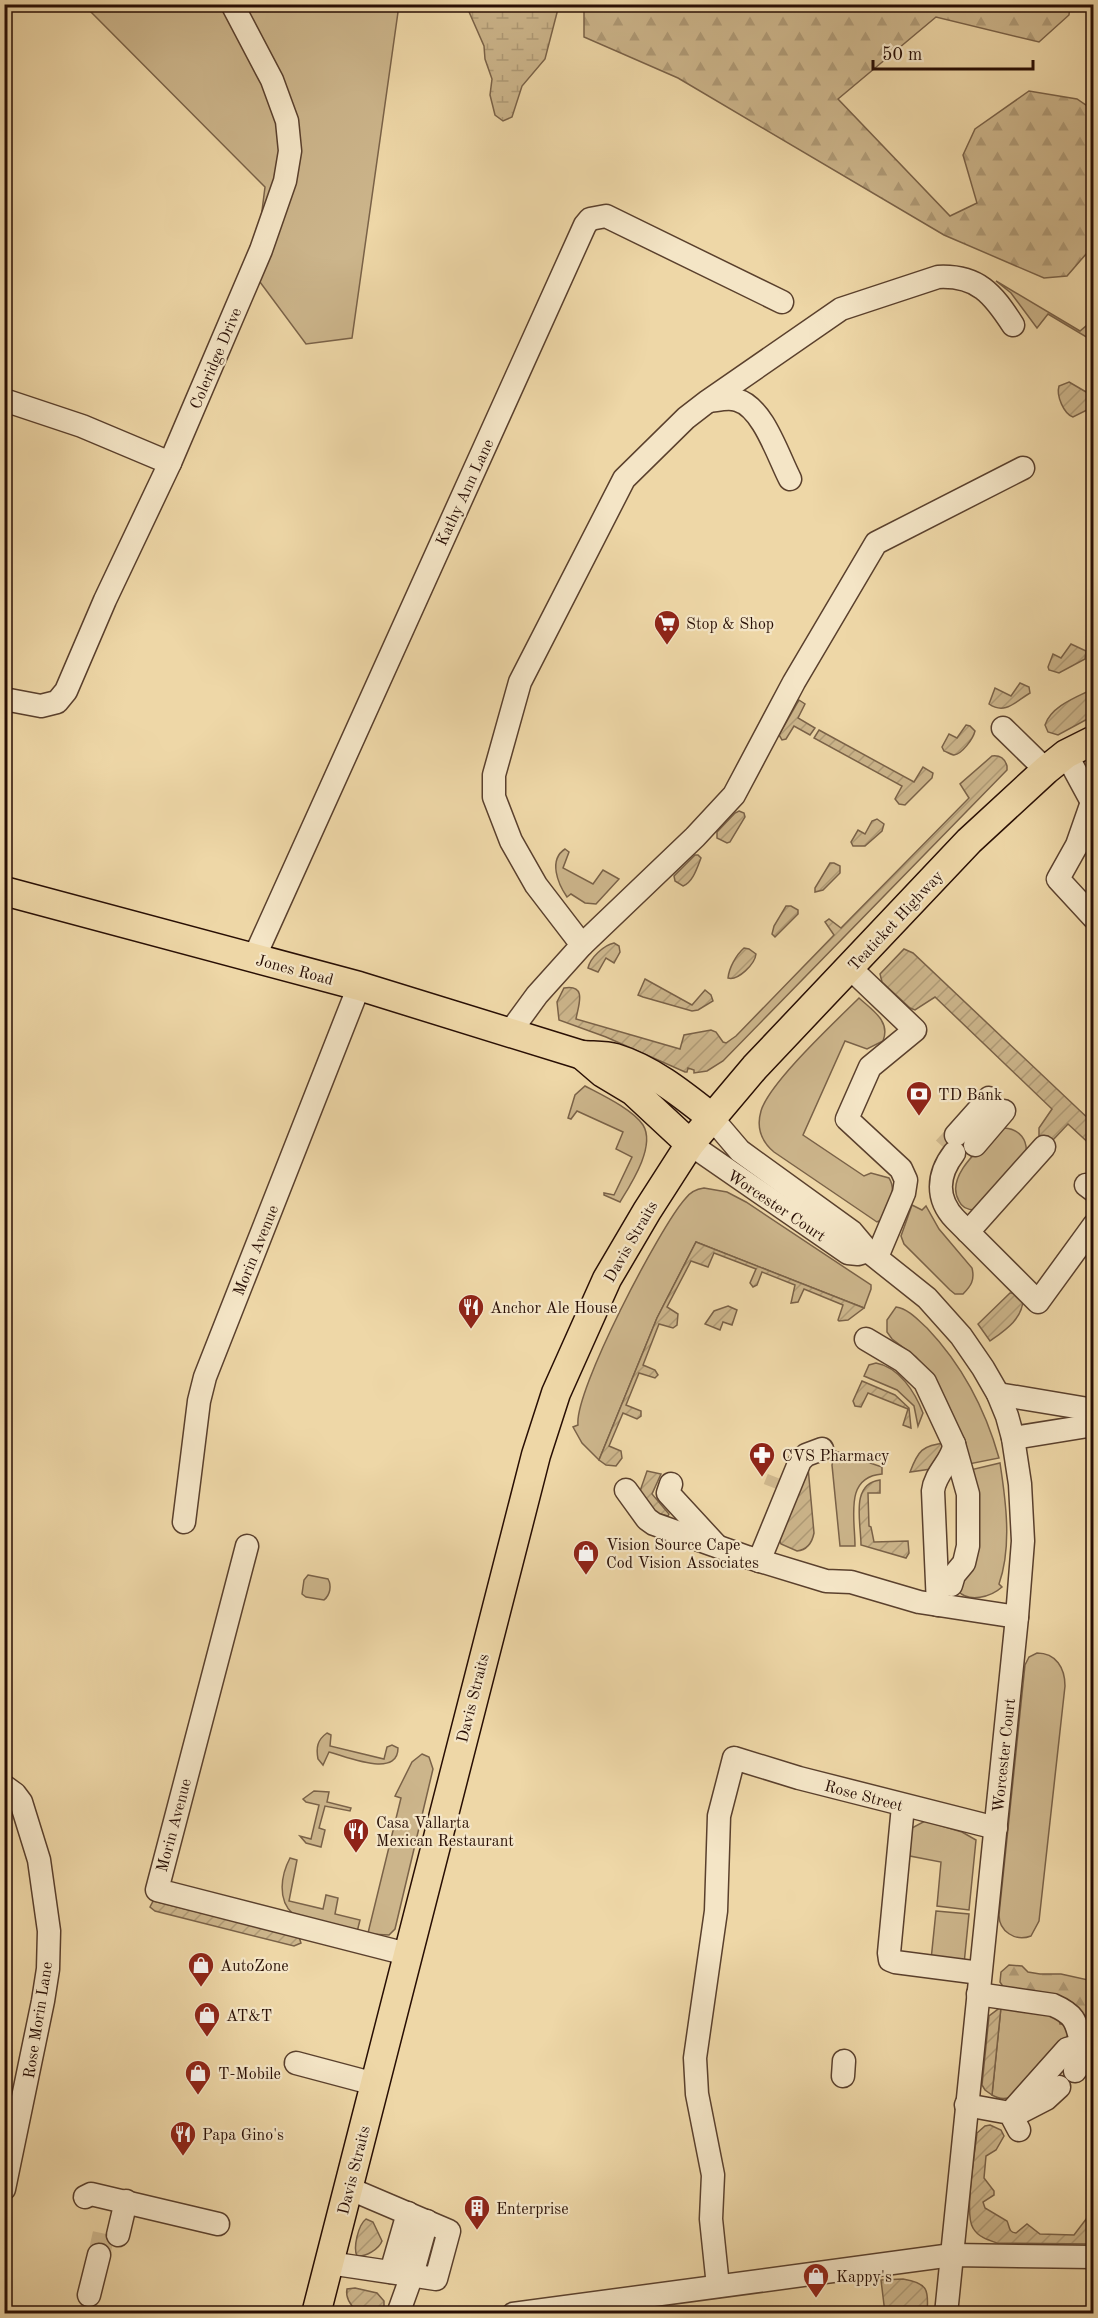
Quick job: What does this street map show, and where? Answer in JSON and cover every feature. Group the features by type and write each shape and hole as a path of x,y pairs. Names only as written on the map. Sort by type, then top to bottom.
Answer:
{"main road":[{"name":"Teaticket Highway","path":"711,1117 755,1067 969,841 1056,762 1094,740"},
{"name":"Jones Road","path":"4,891 359,986 582,1055 614,1057 642,1069 678,1091 711,1117"},
{"name":"Jones Road","path":"582,1055 633,1091 690,1143"},
{"name":"Davis Straits","path":"316,2313 523,1503 556,1393 607,1279 690,1143 711,1117"}],"street":[{"name":"Coleridge Drive","path":"4,699 41,706 57,702 66,691 105,600 170,463 261,250 285,181 290,151 287,121 272,80 232,4"},
{"name":"Kathy Ann Lane","path":"254,958 585,225 590,219 606,216 782,302"},
{"path":"582,945 536,885 511,842 494,797 494,775 498,753 520,682 624,479 686,418 841,309 938,277 964,279 988,291 1013,325"},
{"path":"708,401 735,399 749,405 758,413 790,479"},
{"path":"4,400 82,426 170,463"},
{"path":"510,1032 537,995 582,945 695,837 734,795 794,682 876,543 1023,468"},
{"path":"1003,728 1056,762 1093,801 1077,845 1058,879 1094,918"},
{"path":"850,968 915,1030 870,1066 847,1116 848,1122 901,1169 906,1180 904,1193 872,1254"},
{"name":"Morin Avenue","path":"184,1522 200,1395 205,1377 359,986"},
{"path":"997,1105 960,1147 942,1176 940,1195 948,1212 1038,1302 1094,1225"},
{"name":"Worcester Court","path":"711,1117 740,1151 852,1232 872,1254 927,1298 946,1318 983,1368 998,1394 1013,1438 1020,1484 1023,1541 946,2313"},
{"name":"Worcester Court","path":"690,1143 848,1253 872,1254"},
{"path":"968,1232 1044,1147"},
{"path":"866,1339 903,1361 925,1382 968,1494 969,1546 964,1563 954,1575 947,1599"},
{"path":"998,1394 1094,1410"},
{"path":"1013,1438 1094,1425"},
{"path":"814,1452 797,1466 753,1559 783,1466 788,1461 814,1452"},
{"path":"947,1599 933,1491 936,1477 950,1452"},
{"path":"671,1484 668,1493 719,1548"},
{"path":"626,1490 646,1519 654,1524 719,1548 826,1581 850,1582 947,1599 1017,1617"},
{"name":"Morin Avenue","path":"247,1546 157,1890 407,1954"},
{"name":"Rose Street","path":"718,2286 711,2219 713,2175 697,2094 695,2058 716,1911 719,1816 734,1758 903,1806 996,1828"},
{"name":"Rose Morin Lane","path":"4,1786 15,1794 25,1812 39,1860 48,1931 48,1969 43,2001 15,2092 4,2189"},
{"path":"903,1806 890,1960 979,1984 1010,1998 1060,2008 1077,2022 1089,2046"},
{"path":"966,2105 1014,2120 1046,2100 1067,2079 1089,2046"},
{"path":"1014,2120 1067,2049 1089,2046"},
{"path":"296,2063 375,2084"},
{"path":"329,2263 436,2279 449,2231 348,2188"},
{"path":"85,2197 91,2193 218,2224"},
{"path":"111,2233 119,2199"},
{"path":"398,2313 401,2274 417,2217"},
{"path":"513,2313 952,2255 1094,2257"},
{"path":"97,2292 106,2257"}],"green space":[{"path":"84,5 399,5 352,338 306,344 254,274 265,187"},
{"path":"466,5 559,5 545,59 522,86 512,117 503,121 495,115 490,95 492,79 485,59 484,46"},
{"path":"584,5 1070,5 1069,15 1039,42 936,17 838,99 950,216 977,203 963,155 975,129 1029,91 1077,99 1093,110 1093,246 1067,276 1044,278 944,235 678,78 584,37"},
{"path":"996,281 1080,331 1086,326 1093,331 1093,341 1048,314 1037,328 1011,293"},
{"path":"1069,382 1093,396 1093,407 1073,417 1064,409 1058,390 1059,386"},
{"path":"1071,644 1086,651 1085,659 1059,673 1049,670 1053,654 1061,658"},
{"path":"1020,683 1029,687 1030,693 1005,708 989,704 995,688 1011,696"},
{"path":"1093,689 1093,716 1058,735 1048,732 1045,725 1053,712 1065,703"},
{"path":"799,700 805,704 798,718 815,728 810,735 794,726 786,739 782,740 779,735"},
{"path":"966,725 975,731 967,746 954,755 944,751 942,747 949,734 957,738"},
{"path":"819,730 914,782 923,767 933,773 932,778 905,805 899,804 895,799 902,786 814,738"},
{"path":"992,756 1003,759 1007,770 723,1061 707,1071 694,1073 694,1070 688,1068 685,1072 606,1037 559,1020 557,1002 564,988 571,988 576,989 580,997 576,1019 680,1049 684,1035 711,1030 726,1043 736,1036 834,935 825,922 829,919 841,928 969,798 960,784"},
{"path":"739,811 744,813 745,817 730,842 727,843 717,838 717,832"},
{"path":"877,819 884,824 882,831 865,846 853,846 851,842 858,830 865,834 872,821"},
{"path":"565,849 569,852 563,868 593,884 603,870 619,879 596,904 585,903 571,894 567,897 564,892 558,879 556,866 557,859"},
{"path":"695,855 701,858 698,866 692,878 683,886 675,881 674,876"},
{"path":"830,863 840,866 840,873 823,890 815,892 815,888"},
{"path":"786,906 798,910 798,914 775,937 772,934 774,926"},
{"path":"614,943 619,946 620,952 614,963 606,958 598,972 588,968 598,953"},
{"path":"744,948 756,954 753,962 741,974 728,978 733,962"},
{"path":"904,949 913,953 1093,1123 1093,1147 1068,1124 1052,1141 1043,1140 1039,1136 1039,1128 1052,1109 935,997 915,1010 882,982 880,974"},
{"path":"645,979 692,1005 705,990 711,995 713,1001 692,1011 643,997 638,995"},
{"path":"859,998 882,1022 885,1034 883,1041 867,1049 845,1041 803,1135 864,1176 871,1173 889,1178 892,1189 891,1199 881,1220 877,1222 774,1152 763,1139 759,1129 761,1111 776,1085 804,1053"},
{"path":"585,1086 632,1113 643,1125 646,1134 641,1165 620,1202 604,1193 614,1195 632,1157 616,1149 623,1132 577,1111 571,1119 568,1118 575,1095"},
{"path":"1004,1128 1022,1136 1026,1145 1026,1155 975,1210 970,1210 960,1203 956,1191 961,1172 983,1144 998,1130"},
{"path":"704,1188 727,1192 746,1202 871,1285 864,1308 696,1242 657,1318 599,1460 582,1443 573,1427 578,1425 580,1407 590,1379 621,1310 657,1241 687,1197 693,1191"},
{"path":"912,1205 922,1210 926,1206 939,1229 972,1268 972,1283 963,1294 955,1294 950,1290 904,1244 901,1236"},
{"path":"696,1242 864,1308 848,1320 839,1321 843,1305 804,1289 798,1302 791,1303 795,1285 762,1272 757,1285 753,1287 750,1283 756,1269 714,1253 708,1267 691,1261 667,1307 678,1314 677,1325 673,1328 659,1324 643,1365 655,1370 658,1375 655,1378 639,1373 626,1405 641,1411 641,1416 637,1419 623,1413 609,1446 621,1451 622,1458 616,1466 606,1465 599,1460 657,1318"},
{"path":"1010,1293 1015,1293 1023,1299 1020,1313 1012,1324 990,1341 978,1324"},
{"path":"728,1306 737,1310 732,1325 723,1322 720,1330 705,1324 714,1311"},
{"path":"896,1307 917,1318 927,1328 962,1373 980,1405 999,1458 969,1464 935,1379 916,1357 892,1339 887,1332 887,1320"},
{"path":"876,1363 884,1365 899,1375 911,1389 923,1413 918,1426 914,1406 897,1390 864,1376 869,1365"},
{"path":"862,1381 895,1395 909,1408 911,1428 903,1425 908,1409 868,1393 861,1407 855,1406 853,1401"},
{"path":"946,1443 931,1469 910,1472 922,1450 931,1445"},
{"path":"835,1451 882,1467 882,1474 870,1477 857,1491 854,1501 855,1546 840,1546 832,1465"},
{"path":"1000,1463 1007,1524 1003,1570 999,1584 1002,1587 986,1596 968,1597 958,1591 970,1470"},
{"path":"808,1467 814,1533 808,1545 797,1551 781,1544 778,1537"},
{"path":"647,1471 661,1474 652,1494 669,1514 668,1516 656,1513 639,1494"},
{"path":"880,1480 880,1493 868,1493 869,1526 874,1542 908,1541 909,1553 906,1558 861,1545 859,1505 861,1496 864,1489 871,1483"},
{"path":"308,1575 328,1579 330,1590 324,1600 306,1597 302,1594 304,1580"},
{"path":"1037,1653 1049,1656 1058,1663 1065,1679 1065,1686 1039,1921 1031,1936 1019,1938 1005,1930 999,1915 1025,1665 1029,1657"},
{"path":"327,1733 331,1735 330,1746 384,1759 387,1747 392,1745 398,1748 396,1757 390,1762 381,1764 358,1761 329,1752 323,1765 318,1759 317,1748 321,1738"},
{"path":"422,1754 429,1757 433,1769 395,1929 389,1935 369,1934 401,1798 395,1796 412,1762"},
{"path":"314,1791 329,1792 327,1802 351,1808 350,1811 325,1806 319,1828 325,1830 321,1847 306,1843 300,1836 311,1839 319,1805 303,1799"},
{"path":"925,1821 962,1832 976,1840 969,1910 937,1906 941,1862 910,1856 907,1847 910,1829"},
{"path":"290,1858 297,1860 289,1901 323,1909 326,1895 338,1898 335,1914 360,1920 357,1932 293,1914 285,1902 282,1887 284,1872"},
{"path":"153,1901 299,1937 301,1943 294,1946 155,1911 150,1907"},
{"path":"936,1911 969,1914 964,1964 931,1960"},
{"path":"1009,1965 1022,1966 1028,1972 1061,1974 1093,1981 1093,2032 1087,2018 1077,2008 1006,1991 1000,1982 1001,1972"},
{"path":"1001,2007 1043,2010 1059,2019 1060,2024 1066,2024 1069,2031 1063,2042 1042,2060 1021,2089 1010,2097 998,2098 992,2095"},
{"path":"1001,2007 992,2095 982,2085 989,2016"},
{"path":"990,2125 1001,2130 1004,2136 996,2150 986,2156 984,2178 994,2191 994,2195 983,2202 985,2208 1007,2221 1010,2230 1016,2233 1027,2224 1040,2234 1074,2235 1093,2210 1093,2244 997,2243 984,2238 975,2231 970,2210 972,2168 977,2133"},
{"path":"366,2219 373,2222 382,2241 372,2252 357,2256 357,2237"},
{"path":"903,2279 918,2283 925,2289 928,2299 927,2313 885,2313 881,2280"},
{"path":"355,2288 377,2293 384,2301 384,2312 358,2312 351,2305 347,2296 347,2289"}],"tunnel":[{"path":"944,1148 956,1135"},
{"path":"774,1488 778,1478"},
{"path":"99,2255 104,2232"}],"place":[{"name":"Stop & Shop","path":"667,646"},
{"name":"TD Bank","path":"919,1117"},
{"name":"Anchor Ale House","path":"471,1330"},
{"name":"CVS Pharmacy","path":"762,1478"},
{"name":"Vision Source Cape Cod Vision Associates","path":"586,1576"},
{"name":"Casa Vallarta Mexican Restaurant","path":"356,1854"},
{"name":"AutoZone","path":"201,1988"},
{"name":"AT&T","path":"207,2038"},
{"name":"T-Mobile","path":"198,2096"},
{"name":"Papa Gino's","path":"183,2157"},
{"name":"Enterprise","path":"477,2231"},
{"name":"Kappy's","path":"816,2299"}]}
